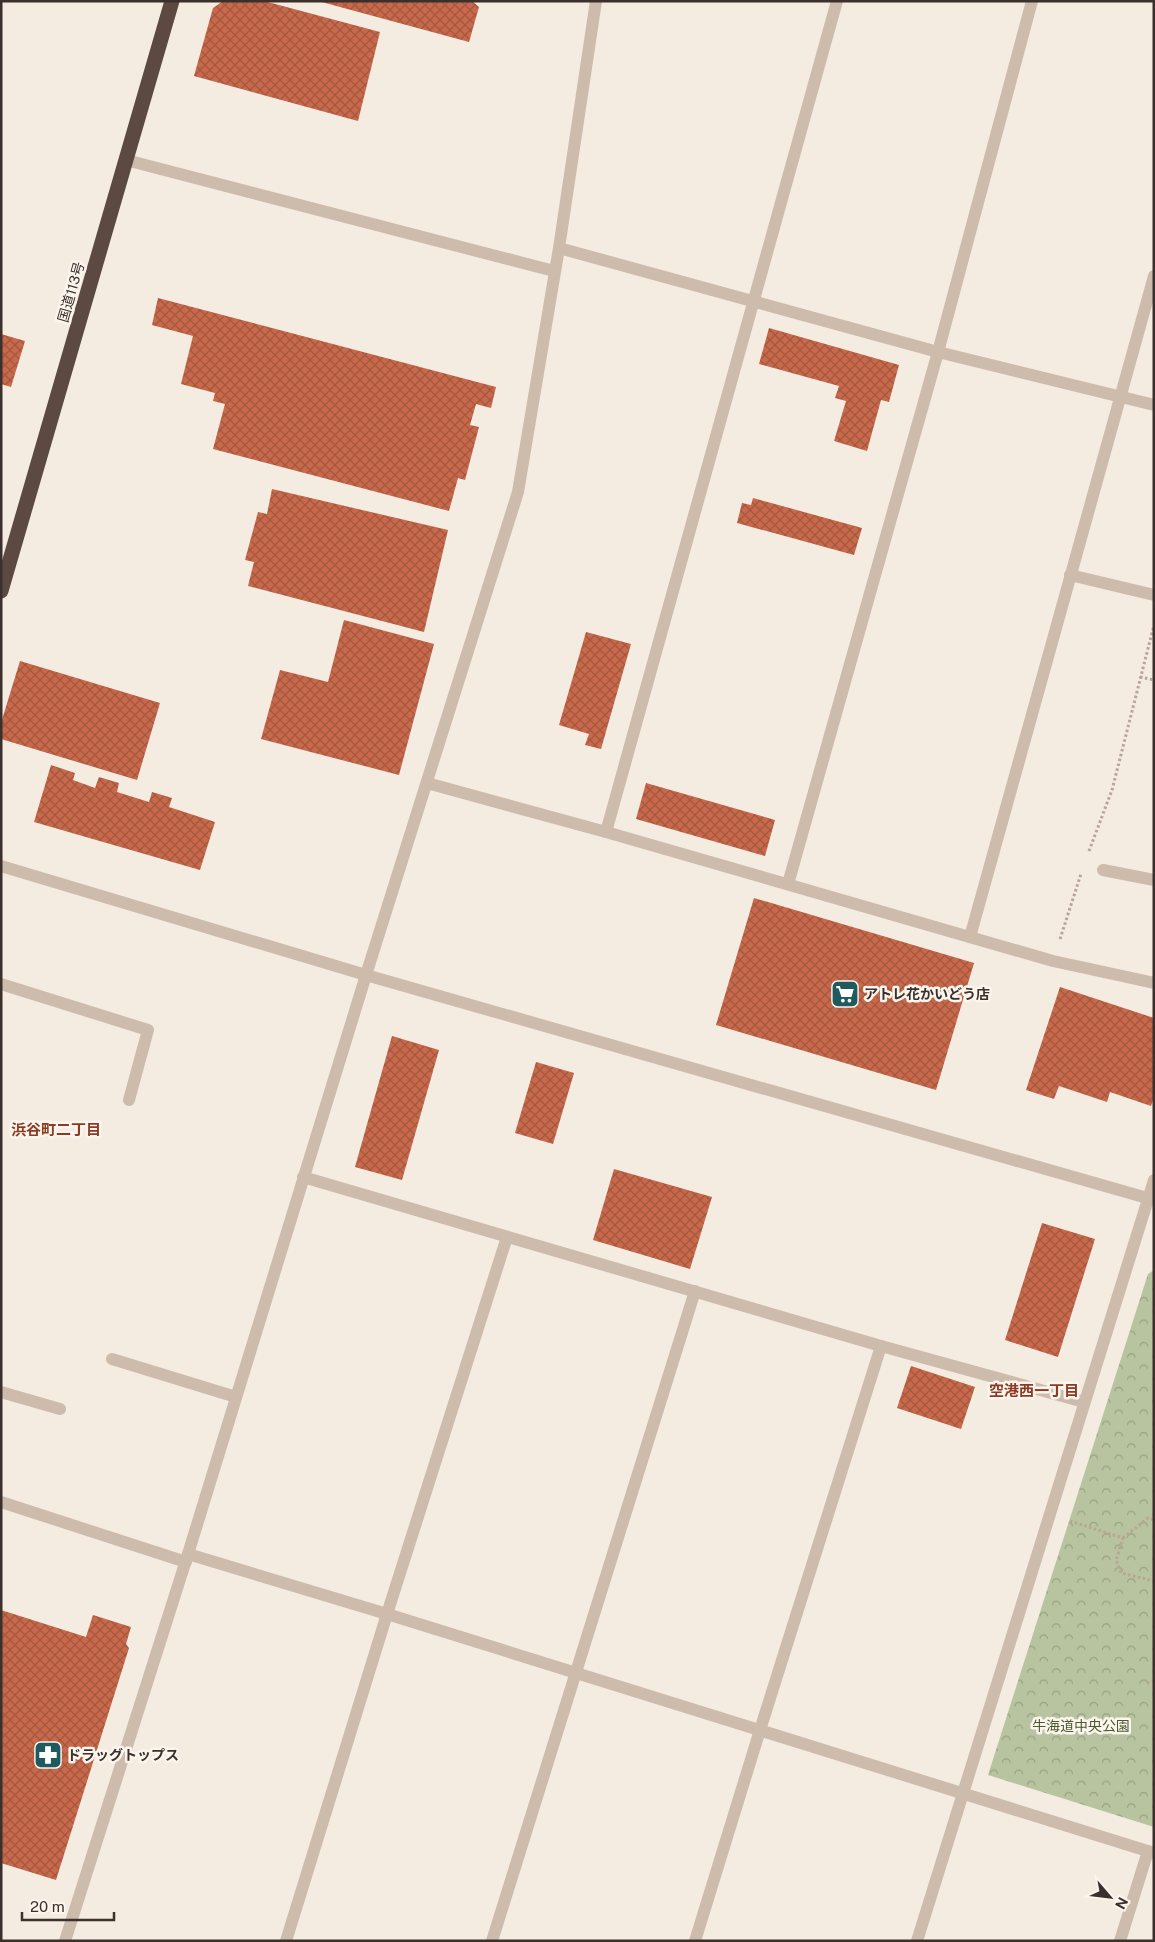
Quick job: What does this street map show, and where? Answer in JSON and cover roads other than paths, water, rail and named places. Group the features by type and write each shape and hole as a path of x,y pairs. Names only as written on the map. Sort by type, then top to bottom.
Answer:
{"highway":[{"name":"国道113号","path":"1,591 172,1"}],"street":[{"path":"64,1941 187,1558 303,1177 518,492 559,248 596,1"},
{"path":"606,832 755,302 837,1"},
{"path":"788,884 938,352 1032,1"},
{"path":"126,160 554,271"},
{"path":"559,248 938,352 1154,405"},
{"path":"970,937 1154,276"},
{"path":"1070,575 1154,595"},
{"path":"427,784 606,832 1053,962 1154,983"},
{"path":"1,866 366,975 1151,1199"},
{"path":"1103,870 1154,880"},
{"path":"1,984 148,1030 128,1100"},
{"path":"303,1177 881,1346 1084,1402"},
{"path":"917,1941 1084,1402 1151,1199 1154,1180"},
{"path":"286,1941 507,1236"},
{"path":"492,1941 695,1291"},
{"path":"695,1941 881,1346"},
{"path":"112,1359 236,1397"},
{"path":"1,1392 60,1409"},
{"path":"1,1502 187,1558 387,1614 1151,1852 1120,1941"}],"place":[{"name":"アトレ花かいどう店","path":"845,994"},
{"name":"ドラッグトップス","path":"48,1755"}],"district":[{"name":"浜谷町二丁目","path":"56,1130"},
{"name":"空港西一丁目","path":"1034,1391"}],"park label":[{"name":"牛海道中央公園","path":"1081,1726"}]}
